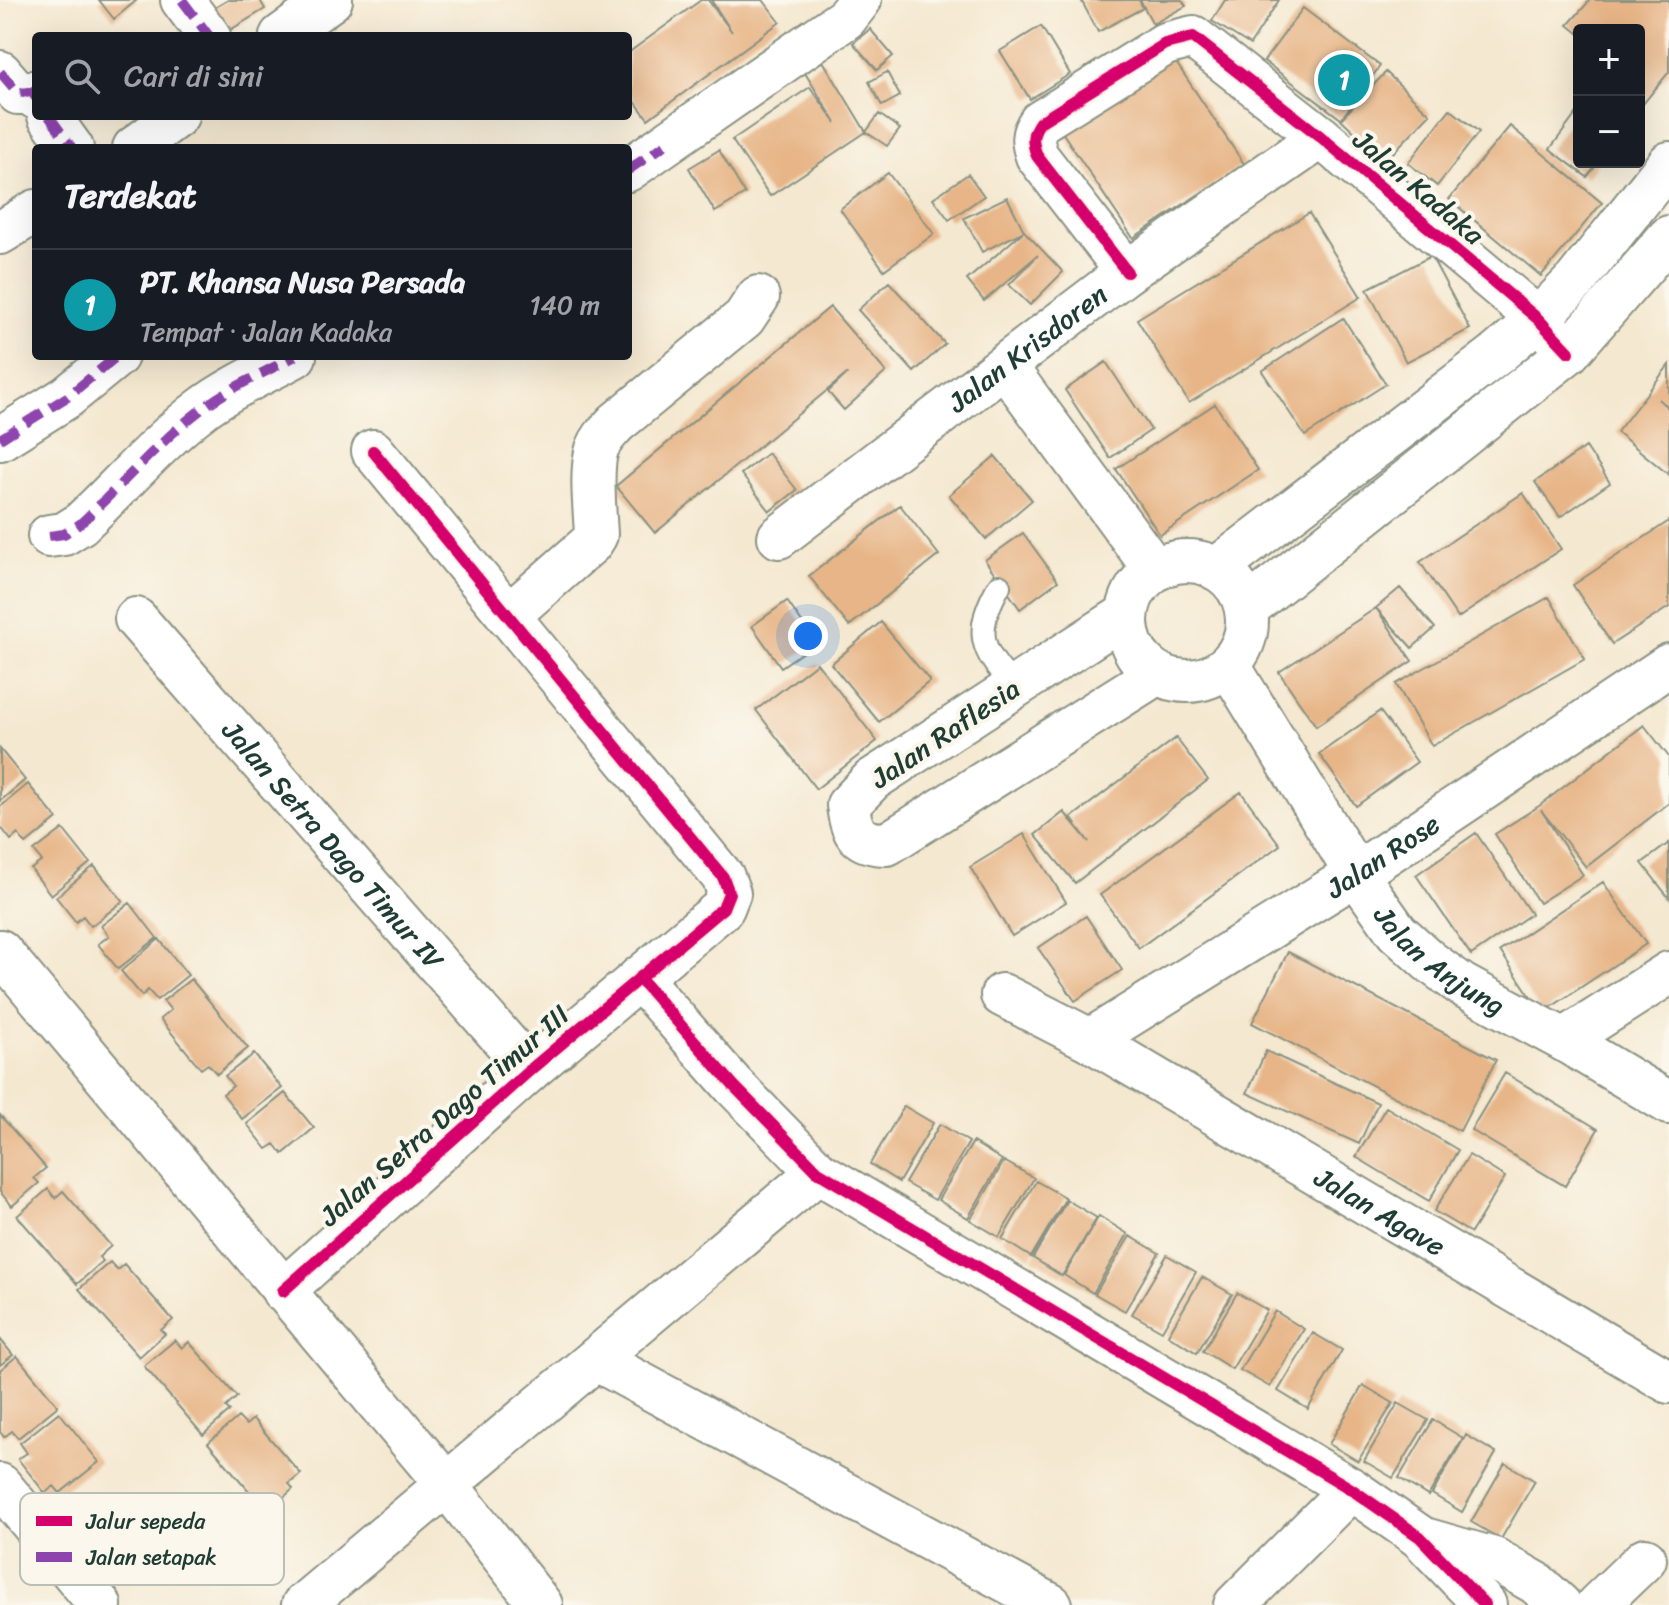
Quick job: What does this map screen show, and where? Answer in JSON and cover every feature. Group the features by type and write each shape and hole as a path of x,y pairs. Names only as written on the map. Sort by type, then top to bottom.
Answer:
{"street":[{"path":"182,0 206,32"},
{"path":"287,32 331,0"},
{"path":"632,167 846,18 860,0"},
{"name":"Jalan Kadaka","path":"1127,272 1037,156 1033,131 1040,122 1165,44 1193,37 1321,137 1538,319 1569,352"},
{"path":"0,72 18,93 32,92"},
{"path":"52,120 69,144"},
{"path":"139,144 172,120"},
{"name":"Jalan Krisdoren","path":"779,537 1127,272 1321,137"},
{"path":"1216,569 1497,354 1538,319 1575,281 1669,163"},
{"path":"0,233 32,213"},
{"path":"1246,609 1569,352 1669,237"},
{"path":"373,451 508,616 591,543 596,535 595,464 604,436 744,318 758,297"},
{"path":"0,439 67,397 112,360"},
{"path":"49,536 64,534 80,524 176,430 203,408 236,385 287,360"},
{"path":"1005,366 1155,570"},
{"path":"1185,561 1201,562 1230,579 1246,609 1247,629 1241,649 1229,666 1207,679 1181,682 1156,674 1138,658 1128,637 1127,614 1131,597 1141,582 1155,570 1185,561"},
{"name":"Jalan Raflesia","path":"1127,614 872,780 848,805 850,823 858,837 870,844 887,844 1156,674"},
{"name":"Jalan Setra Dago Timur III","path":"283,1291 530,1070 723,908 729,893 723,877 508,616"},
{"name":"Jalan Setra Dago Timur IV","path":"136,619 530,1070"},
{"name":"Jalan Rose","path":"1090,1040 1356,874 1669,665"},
{"name":"Jalan Anjung","path":"1229,666 1356,874 1397,932 1462,985 1564,1040 1669,1103"},
{"path":"0,951 446,1484 541,1605"},
{"path":"1564,1040 1669,973"},
{"path":"639,978 734,1086 818,1172 1351,1489 1420,1537 1485,1605"},
{"name":"Jalan Agave","path":"1002,995 1090,1040 1669,1382"},
{"path":"303,1605 818,1172"},
{"path":"597,1360 1051,1605"},
{"path":"1235,1605 1351,1489"},
{"path":"1420,1537 1494,1559 1536,1583 1560,1605"},
{"path":"1597,1605 1645,1559"},
{"path":"80,1585 100,1605"}],"lane":[{"path":"999,586 984,615 982,629 994,662 1015,686"}],"building":[{"path":"99,0 137,0 114,19"},
{"path":"228,0 260,0 265,9 227,32 216,32 201,16"},
{"path":"701,0 708,0 732,32 711,0 763,0 780,22 648,119 632,97 632,50"},
{"path":"1081,0 1139,0 1143,8 1098,32"},
{"path":"1140,0 1182,0 1186,6 1153,24"},
{"path":"1225,0 1279,0 1250,45 1212,21"},
{"path":"1590,0 1669,0 1669,72 1645,102 1645,24 1573,24 1573,29 1568,25"},
{"path":"1303,8 1380,66 1341,119 1264,61"},
{"path":"1041,26 1070,74 1030,99 1000,51"},
{"path":"870,29 893,56 877,70 853,43"},
{"path":"1167,49 1244,164 1133,238 1056,123"},
{"path":"823,61 866,132 770,196 732,140 810,87 836,123 805,73"},
{"path":"887,72 900,96 882,106 869,82"},
{"path":"1386,72 1430,114 1385,161 1341,119"},
{"path":"1450,109 1479,132 1437,186 1408,163"},
{"path":"879,114 900,129 887,146 866,132"},
{"path":"1573,118 1573,166 1550,149"},
{"path":"1510,126 1602,203 1541,276 1449,199"},
{"path":"719,150 745,194 715,212 689,168"},
{"path":"1575,168 1594,168 1587,177"},
{"path":"888,173 934,234 884,270 840,209"},
{"path":"968,174 984,196 949,220 933,198"},
{"path":"1007,197 1024,231 982,252 964,218"},
{"path":"1309,213 1361,297 1189,403 1137,319"},
{"path":"1024,231 1063,272 1030,305 1009,285 1038,255 984,301 967,280"},
{"path":"1431,256 1470,329 1406,362 1367,289"},
{"path":"889,282 945,344 914,372 858,310"},
{"path":"830,307 886,372 844,410 828,392 848,373 655,533 616,486"},
{"path":"1343,318 1386,384 1305,436 1262,371"},
{"path":"1106,362 1151,430 1110,458 1065,390"},
{"path":"1669,365 1669,407 1658,399 1669,409 1669,475 1617,432"},
{"path":"1215,404 1258,470 1160,535 1116,469"},
{"path":"1586,447 1610,483 1560,517 1535,482"},
{"path":"768,453 797,490 770,511 741,474"},
{"path":"995,456 1032,500 986,539 949,495"},
{"path":"1523,493 1561,549 1458,618 1420,562"},
{"path":"900,505 939,555 849,626 809,576"},
{"path":"1669,521 1669,607 1612,644 1573,585"},
{"path":"1023,533 1058,581 1020,609 985,560"},
{"path":"1400,588 1435,628 1412,648 1376,608"},
{"path":"1549,597 1585,659 1432,746 1396,684"},
{"path":"787,601 816,643 781,667 752,626"},
{"path":"1376,608 1412,661 1316,726 1279,672"},
{"path":"881,622 930,681 879,722 831,664"},
{"path":"817,663 877,741 816,789 756,710"},
{"path":"1380,711 1417,762 1356,806 1319,754"},
{"path":"1644,725 1669,757 1669,803 1586,867 1541,810 1583,875 1539,903 1495,834 1539,806"},
{"path":"1176,738 1208,780 1075,883 1035,835 1064,812 1089,842 1071,818"},
{"path":"0,749 25,780 0,801"},
{"path":"28,784 57,819 26,844 18,834 11,840 0,826 0,807"},
{"path":"1241,792 1280,845 1139,948 1100,895"},
{"path":"63,829 90,863 51,895 31,869 42,861 34,851"},
{"path":"1476,833 1531,914 1471,955 1416,875"},
{"path":"1024,834 1066,902 1012,936 970,867"},
{"path":"1669,843 1669,898 1642,863"},
{"path":"94,866 123,901 91,926 83,916 76,922 56,897"},
{"path":"1603,882 1646,944 1542,1013 1500,951"},
{"path":"130,903 157,938 118,969 98,944 109,936 101,926"},
{"path":"1086,916 1122,970 1075,1001 1038,948"},
{"path":"159,939 188,975 157,1000 148,990 142,996 121,971"},
{"path":"1288,952 1496,1060 1460,1131 1252,1023"},
{"path":"191,979 248,1048 217,1074 208,1064 201,1069 160,1019 171,1010 163,1001"},
{"path":"1266,1051 1378,1103 1359,1144 1247,1093"},
{"path":"254,1054 282,1088 242,1119 223,1094 233,1086 225,1076"},
{"path":"1505,1073 1598,1129 1565,1186 1471,1130"},
{"path":"285,1093 314,1128 283,1154 275,1144 267,1149 247,1124"},
{"path":"904,1106 933,1123 899,1182 870,1164"},
{"path":"1386,1107 1458,1150 1429,1201 1356,1157"},
{"path":"0,1115 46,1168 34,1178 39,1183 12,1206 0,1192"},
{"path":"940,1124 969,1142 935,1200 905,1183"},
{"path":"973,1142 1002,1160 968,1218 938,1200"},
{"path":"1469,1155 1505,1177 1471,1233 1434,1211"},
{"path":"1004,1161 1034,1178 999,1237 970,1220"},
{"path":"1036,1181 1066,1198 1031,1257 1002,1239"},
{"path":"48,1189 55,1198 63,1191 111,1246 99,1257 103,1261 77,1284 17,1216"},
{"path":"1067,1200 1097,1218 1062,1276 1033,1258"},
{"path":"1099,1216 1128,1234 1093,1293 1064,1275"},
{"path":"1130,1236 1159,1253 1125,1311 1095,1294"},
{"path":"1167,1255 1196,1272 1162,1331 1132,1314"},
{"path":"110,1262 117,1270 124,1264 173,1320 161,1330 165,1334 139,1357 79,1289"},
{"path":"1202,1277 1232,1294 1197,1353 1168,1335"},
{"path":"1237,1293 1267,1310 1232,1369 1203,1351"},
{"path":"1275,1311 1304,1329 1270,1387 1240,1370"},
{"path":"1313,1333 1342,1350 1308,1409 1278,1391"},
{"path":"0,1339 13,1355 0,1365"},
{"path":"175,1340 182,1348 189,1342 237,1397 226,1407 230,1411 203,1435 144,1366"},
{"path":"17,1356 58,1406 18,1438 12,1431 4,1437 0,1432 0,1370"},
{"path":"1363,1385 1393,1403 1358,1461 1329,1444"},
{"path":"1398,1403 1428,1420 1393,1478 1364,1461"},
{"path":"59,1412 99,1462 60,1493 54,1486 45,1493 18,1459 27,1453 20,1443"},
{"path":"238,1417 246,1425 253,1419 301,1474 289,1484 293,1489 284,1497 284,1493 251,1493 208,1443"},
{"path":"1433,1420 1463,1438 1428,1496 1399,1478"},
{"path":"1466,1435 1496,1453 1462,1512 1432,1494"},
{"path":"1505,1463 1535,1481 1501,1539 1471,1522"}],"marked path":[{"path":"182,0 206,32"},
{"path":"0,72 18,93 32,92"},
{"path":"52,120 69,144"},
{"path":"632,167 665,145"},
{"path":"0,439 67,397 112,360"},
{"path":"49,536 64,534 80,524 203,408 287,360"}],"cycle path":[{"path":"1127,272 1037,156 1034,134 1040,122 1165,44 1193,37 1321,137 1538,319 1569,352"},
{"path":"283,1291 530,1070 723,908 729,893 723,877 373,451"},
{"path":"639,978 734,1086 818,1172 1351,1489 1420,1537 1485,1605"}],"place":[{"name":"PT. Khansa Nusa Persada","path":"1344,80"}]}
